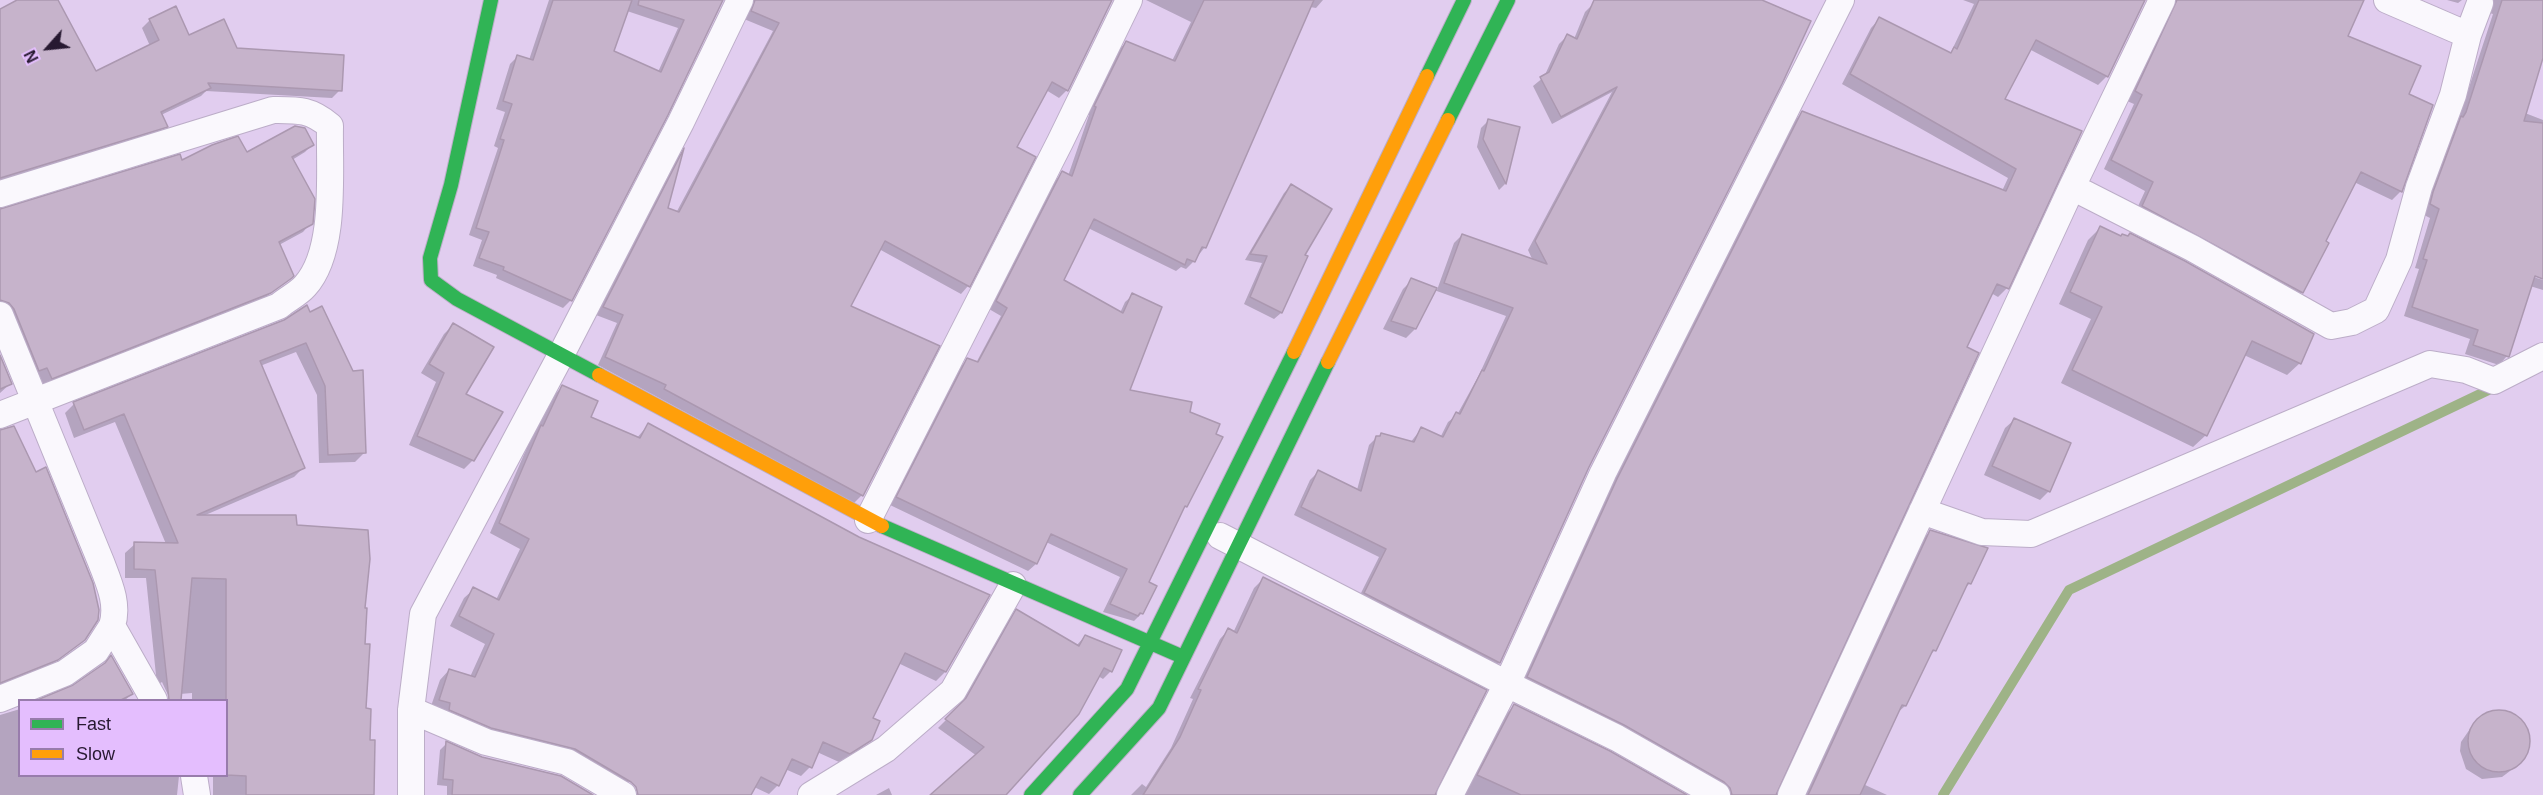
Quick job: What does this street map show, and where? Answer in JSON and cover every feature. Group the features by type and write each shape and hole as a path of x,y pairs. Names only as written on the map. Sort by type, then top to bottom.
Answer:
{"street":[{"path":"491,0 451,185 430,258 431,280 457,299 868,520 1183,657"},
{"path":"411,795 411,710 423,614 561,355 681,122 740,0"},
{"path":"868,520 1055,152 1129,0"},
{"path":"1030,795 1127,689 1208,530 1464,0"},
{"path":"1080,795 1159,708 1508,0"},
{"path":"1450,795 1507,684 1603,473 1841,0"},
{"path":"1791,795 2072,187 2162,0"},
{"path":"2387,0 2468,35"},
{"path":"2072,187 2192,248 2331,326 2352,322 2376,310 2399,261 2419,187 2453,95 2468,35 2480,3"},
{"path":"0,194 273,110 305,111 319,117 330,126 327,227 319,265 305,287 279,306 0,415"},
{"path":"0,315 102,562 115,603 116,615 112,626 96,651 65,673 0,699"},
{"path":"1922,512 1982,532 2031,534 2430,364 2466,370 2494,381 2543,356"},
{"path":"1208,530 1617,738 1717,795"},
{"path":"811,795 886,749 953,691 1013,585"},
{"path":"112,626 153,699"},
{"path":"411,710 486,742 567,762 623,795"},
{"path":"194,777 197,795"}],"building":[{"path":"17,0 58,0 96,71 159,40 149,19 176,6 189,35 224,19 237,48 344,55 342,91 208,83 211,88 161,112 168,127 0,178 0,9"},
{"path":"553,0 632,0 614,51 661,72 684,20 638,5 639,0 723,0 668,115 572,301 503,270 504,267 479,258 489,232 476,228 504,140 500,139 512,104 503,101 517,55 533,60"},
{"path":"755,0 1112,0 1068,91 1052,82 1017,147 1036,157 970,287 885,241 851,306 940,346 863,496 664,389 666,385 605,357 623,315 603,307 684,148 668,208 679,212 779,23 751,11"},
{"path":"1204,0 1314,0 1206,248 1202,247 1195,262 1187,259 1185,265 1094,219 1064,280 1123,313 1132,293 1162,307 1130,390 1192,402 1190,412 1220,424 1216,434 1223,437 1187,507 1185,506 1149,582 1157,586 1143,614 1140,613 1138,616 1110,604 1127,569 1051,534 1037,564 896,497 967,358 978,362 1007,308 996,301 1062,171 1072,176 1096,107 1094,106 1126,41 1175,61"},
{"path":"1594,0 1762,0 1811,21 1782,84 1589,467 1500,663 1364,593 1386,549 1301,507 1318,470 1361,491 1376,436 1380,436 1381,433 1414,442 1421,427 1443,437 1456,412 1460,414 1482,370 1484,371 1513,308 1444,283 1462,234 1547,264 1535,241 1617,87 1561,117 1540,77 1549,72 1567,34 1577,39"},
{"path":"1979,0 2145,0 2108,77 2036,40 2005,99 2082,131 2009,289 1997,284 1967,347 1979,353 1776,795 1732,795 1730,788 1724,782 1624,725 1527,677 1617,479 1802,111 2006,191 2016,169 1850,74 1879,17 1951,53 1954,47 1957,49"},
{"path":"2177,0 2364,0 2348,36 2421,66 2409,94 2433,105 2402,192 2361,172 2326,241 2329,243 2303,293 2142,206 2153,182 2111,160 2142,95 2135,91"},
{"path":"2502,0 2543,0 2543,58 2524,121 2543,123 2543,279 2535,276 2509,357 2473,345 2478,330 2412,307 2427,260 2423,259 2439,209 2430,204 2433,192 2461,116 2463,117 2466,112"},
{"path":"1488,119 1520,127 1506,184 1483,139"},
{"path":"295,126 305,128 314,145 292,157 315,199 313,224 279,242 294,276 292,278 271,293 52,379 47,368 39,371 14,309 9,303 0,300 0,209 180,154 182,160 212,145 238,136 247,152"},
{"path":"1291,184 1332,209 1305,255 1308,256 1282,313 1250,297 1267,256 1250,254"},
{"path":"2100,226 2121,236 2122,234 2128,236 2130,233 2185,261 2314,334 2301,364 2252,341 2207,436 2072,370 2102,307 2070,292"},
{"path":"1411,278 1437,288 1416,329 1391,321"},
{"path":"307,305 310,312 322,306 353,371 363,370 366,453 328,455 325,386 306,343 260,361 305,468 197,515 296,515 297,525 368,530 370,559 365,608 367,608 365,644 370,644 366,708 371,709 370,740 375,740 374,795 246,795 246,776 228,775 226,579 192,578 181,699 169,699 155,570 134,569 134,542 178,543 124,414 84,430 73,402 284,320"},
{"path":"453,323 494,347 466,394 503,412 474,461 417,436 444,373 429,364"},
{"path":"0,355 12,384 0,389"},
{"path":"562,385 598,401 591,417 640,438 648,423 859,537 990,595 946,672 905,653 873,718 880,721 872,740 850,754 823,742 812,768 792,759 779,786 761,777 751,795 638,795 636,787 631,782 575,749 491,728 449,710 450,703 439,700 449,669 475,677 494,634 459,616 473,587 499,600 529,539 499,523 541,425 543,426"},
{"path":"2014,418 2071,443 2050,492 1992,466"},
{"path":"14,426 36,472 46,467 93,583 99,610 98,620 85,640 58,660 0,683 0,430"},
{"path":"1930,530 1988,548 1971,584 1968,583 1936,651 1933,650 1906,706 1902,705 1860,795 1808,795"},
{"path":"1263,577 1487,690 1435,795 1143,795 1180,737 1201,690 1198,689 1228,628 1237,633"},
{"path":"1016,609 1079,646 1085,635 1122,650 1112,672 1104,668 1079,714 1006,795 930,795 984,747 945,719 966,698"},
{"path":"111,655 133,694 123,699 39,699 73,685 105,663"},
{"path":"1514,704 1610,751 1687,795 1521,795 1477,775"},
{"path":"2499,710 2521,719 2530,741 2521,763 2499,772 2477,763 2468,741 2477,719"},
{"path":"446,741 482,757 561,776 593,795 452,795 453,780 443,779"}],"waterway":[{"path":"1943,795 2069,590 2499,385"}],"traffic: fast":[{"path":"491,0 451,185 430,258 431,280 457,299 599,375"},
{"path":"1427,76 1464,0"},
{"path":"1448,120 1508,0"},
{"path":"1031,795 1127,689 1294,352"},
{"path":"1080,795 1159,708 1328,362"},
{"path":"882,526 1183,657"}],"traffic: slow":[{"path":"1294,352 1427,76"},
{"path":"1328,362 1448,120"},
{"path":"599,375 882,526"}]}
